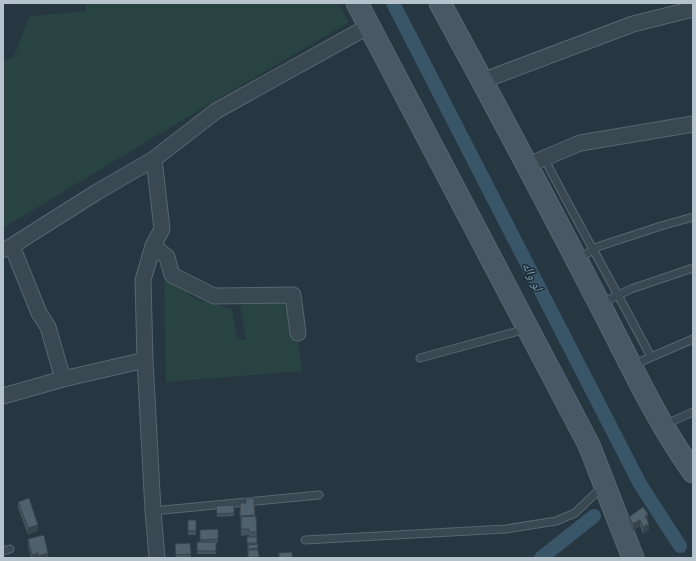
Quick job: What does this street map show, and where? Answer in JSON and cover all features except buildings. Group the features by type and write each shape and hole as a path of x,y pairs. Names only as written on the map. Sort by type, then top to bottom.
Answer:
{"street":[{"path":"358,3 589,445 633,558"},
{"path":"440,3 482,81 536,161 585,255 600,304 630,366 675,446 693,472"},
{"path":"482,81 633,24 693,9"},
{"path":"63,379 48,327 39,313 8,247 154,159 216,111 369,26"},
{"path":"536,161 580,143 692,127"},
{"path":"154,159 162,229 154,246 143,280 145,360 157,558"},
{"path":"154,246 167,257 172,275 214,296 293,295 298,333"},
{"path":"3,396 63,379 145,360"}],"lane":[{"path":"651,357 619,296 585,255 597,247 693,217"},
{"path":"600,304 631,289 693,268"},
{"path":"420,358 528,329"},
{"path":"630,366 693,339"},
{"path":"663,425 693,412"},
{"path":"305,540 506,529 556,521 575,513 604,484"},
{"path":"153,511 319,495"}],"green space":[{"path":"86,3 338,3 349,22 3,228 3,60 13,58 30,16 86,11"},
{"path":"164,281 176,283 195,299 232,309 237,340 246,340 240,305 261,302 286,302 292,339 298,340 302,371 166,382"}],"waterway":[{"name":"لو واله","path":"393,3 640,484 680,546"},
{"path":"541,558 594,516"}]}
